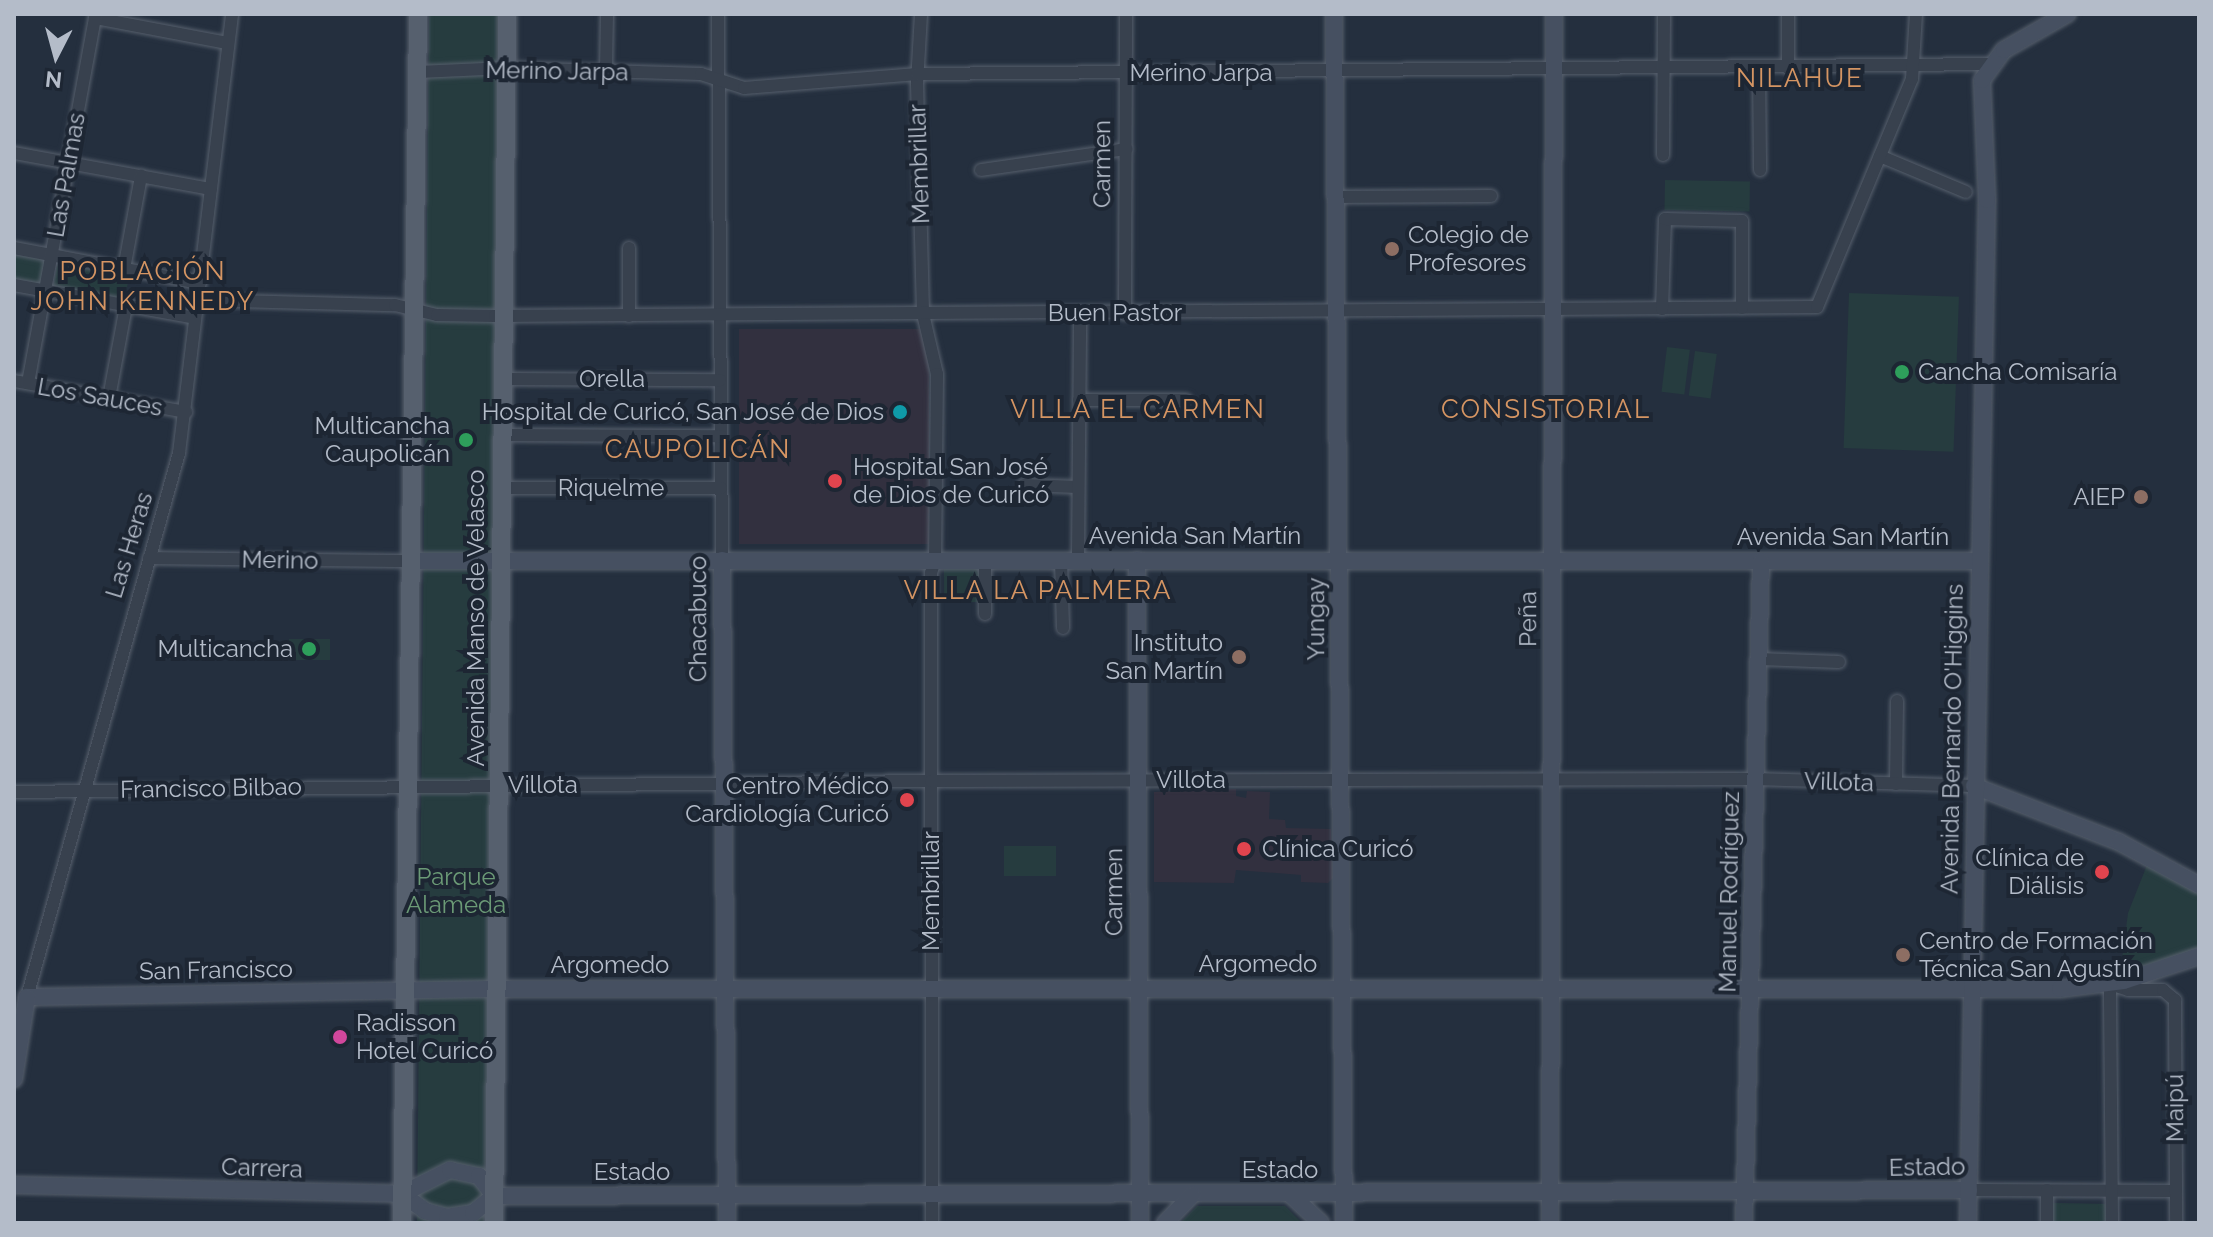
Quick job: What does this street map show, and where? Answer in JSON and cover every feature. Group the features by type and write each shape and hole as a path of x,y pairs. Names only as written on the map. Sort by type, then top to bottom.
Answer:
{"main road":[{"path":"402,1223 418,14"},
{"name":"Avenida Manso de Velasco","path":"494,1223 507,14"}],"street":[{"name":"Las Heras","path":"14,1079 20,1002 176,469 186,412 232,14"},
{"path":"606,70 607,14"},
{"name":"Chacabuco","path":"718,14 727,1223"},
{"name":"Membrillar","path":"921,14 917,74 923,314 937,374 935,560 931,573 932,1223"},
{"name":"Carmen","path":"1125,314 1126,14"},
{"name":"Yungay","path":"1334,14 1344,1223"},
{"name":"Peña","path":"1550,1223 1554,14"},
{"path":"1663,155 1661,69 1664,14"},
{"path":"1788,14 1788,68"},
{"path":"1916,14 1915,67 1880,156 1966,192"},
{"path":"1989,64 2067,14"},
{"path":"95,16 227,43"},
{"name":"Las Palmas","path":"28,383 95,16"},
{"name":"Merino Jarpa","path":"418,72 507,68 606,70 718,79 744,88 917,74 1759,69 1989,64"},
{"name":"Avenida Bernardo O'Higgins","path":"1968,1223 1987,200 1980,102 1989,64"},
{"path":"1759,69 1760,170"},
{"path":"981,170 1028,167 1126,149"},
{"path":"14,153 211,189"},
{"name":"Buen Pastor","path":"198,300 395,305 414,311 505,316 720,317 1817,307 1880,156"},
{"path":"124,269 141,176"},
{"path":"1336,197 1491,196"},
{"path":"1662,309 1665,219 1742,221 1742,308"},
{"path":"14,248 200,283"},
{"path":"629,248 629,316"},
{"path":"14,285 195,318"},
{"path":"109,398 126,306"},
{"path":"1063,628 1078,487 1080,314"},
{"name":"Orella","path":"503,379 720,380"},
{"name":"Los Sauces","path":"14,381 186,412"},
{"path":"1079,400 1186,400"},
{"path":"502,435 721,436"},
{"path":"1024,485 1078,487"},
{"name":"Riquelme","path":"501,488 721,488"},
{"name":"Merino","path":"149,558 411,561"},
{"path":"985,560 985,614"},
{"name":"Carmen","path":"1137,560 1140,1223"},
{"name":"Avenida San Martín","path":"411,561 1979,561"},
{"name":"Manuel Rodríguez","path":"1744,1223 1761,561"},
{"path":"1759,659 1839,662"},
{"path":"1896,784 1897,701"},
{"name":"Villota","path":"408,786 1755,779 1974,786"},
{"name":"Francisco Bilbao","path":"14,792 408,786"},
{"path":"1974,786 2119,842 2199,885"},
{"name":"Argomedo","path":"2110,984 2199,956"},
{"path":"2110,984 2112,1223"},
{"name":"Argomedo","path":"405,992 496,989 1972,988 2110,984 2171,994"},
{"name":"San Francisco","path":"20,1002 405,992"},
{"name":"Maipú","path":"2171,994 2176,1004 2176,1223"},
{"path":"402,1194 450,1170 479,1176 494,1196"},
{"name":"Carrera","path":"14,1185 402,1194 425,1211 447,1217 473,1213 494,1196"},
{"path":"2047,1190 2047,1223"},
{"name":"Estado","path":"494,1196 2175,1191"},
{"path":"1290,1194 1321,1223"},
{"path":"1165,1223 1192,1195"}],"shaded area":[{"name":"Hospital San José de Dios de Curicó","path":"739,329 929,329 929,544 739,544"},
{"name":"Clínica Curicó","path":"1236,789 1236,796 1246,798 1247,791 1270,792 1269,819 1285,820 1286,828 1331,829 1333,878 1328,883 1301,882 1301,875 1236,870 1234,883 1154,882 1154,792"}],"green space":[{"name":"Parque Alameda","path":"429,14 498,14 493,887 484,1223 417,1223"},
{"path":"1665,180 1750,181 1749,211 1664,210"},
{"path":"14,251 50,258 44,286 14,280"},
{"path":"58,260 130,274 124,301 53,287"},
{"name":"Cancha Comisaría","path":"1849,293 1959,297 1954,452 1844,448"},
{"path":"1667,347 1690,350 1684,394 1662,392"},
{"path":"1695,351 1717,354 1711,399 1689,396"},
{"path":"944,567 982,567 982,602 944,602"},
{"name":"Multicancha","path":"289,639 330,639 330,660 289,660"},
{"path":"1004,846 1056,846 1056,876 1004,876"},
{"path":"2147,865 2199,892 2199,951 2120,974 2128,913"},
{"path":"2053,1203 2110,1204 2110,1223 2053,1223"},
{"path":"1197,1206 1285,1206 1302,1223 1180,1223"}],"place":[{"name":"Colegio de Profesores","path":"1392,249"},
{"name":"Cancha Comisaría","path":"1902,372"},
{"name":"Hospital de Curicó, San José de Dios","path":"900,412"},
{"name":"Multicancha Caupolicán","path":"466,440"},
{"name":"Hospital San José de Dios de Curicó","path":"835,481"},
{"name":"AIEP","path":"2141,497"},
{"name":"Multicancha","path":"309,649"},
{"name":"Instituto San Martín","path":"1239,657"},
{"name":"Centro Médico Cardiología Curicó","path":"907,800"},
{"name":"Clínica Curicó","path":"1244,849"},
{"name":"Clínica de Diálisis","path":"2102,872"},
{"name":"Centro de Formación Técnica San Agustín","path":"1903,955"},
{"name":"Radisson Hotel Curicó","path":"340,1037"}],"district":[{"name":"NILAHUE","path":"1800,79"},
{"name":"POBLACIÓN JOHN KENNEDY","path":"143,287"},
{"name":"VILLA EL CARMEN","path":"1138,410"},
{"name":"CONSISTORIAL","path":"1546,410"},
{"name":"CAUPOLICÁN","path":"698,450"},
{"name":"VILLA LA PALMERA","path":"1038,591"}]}
